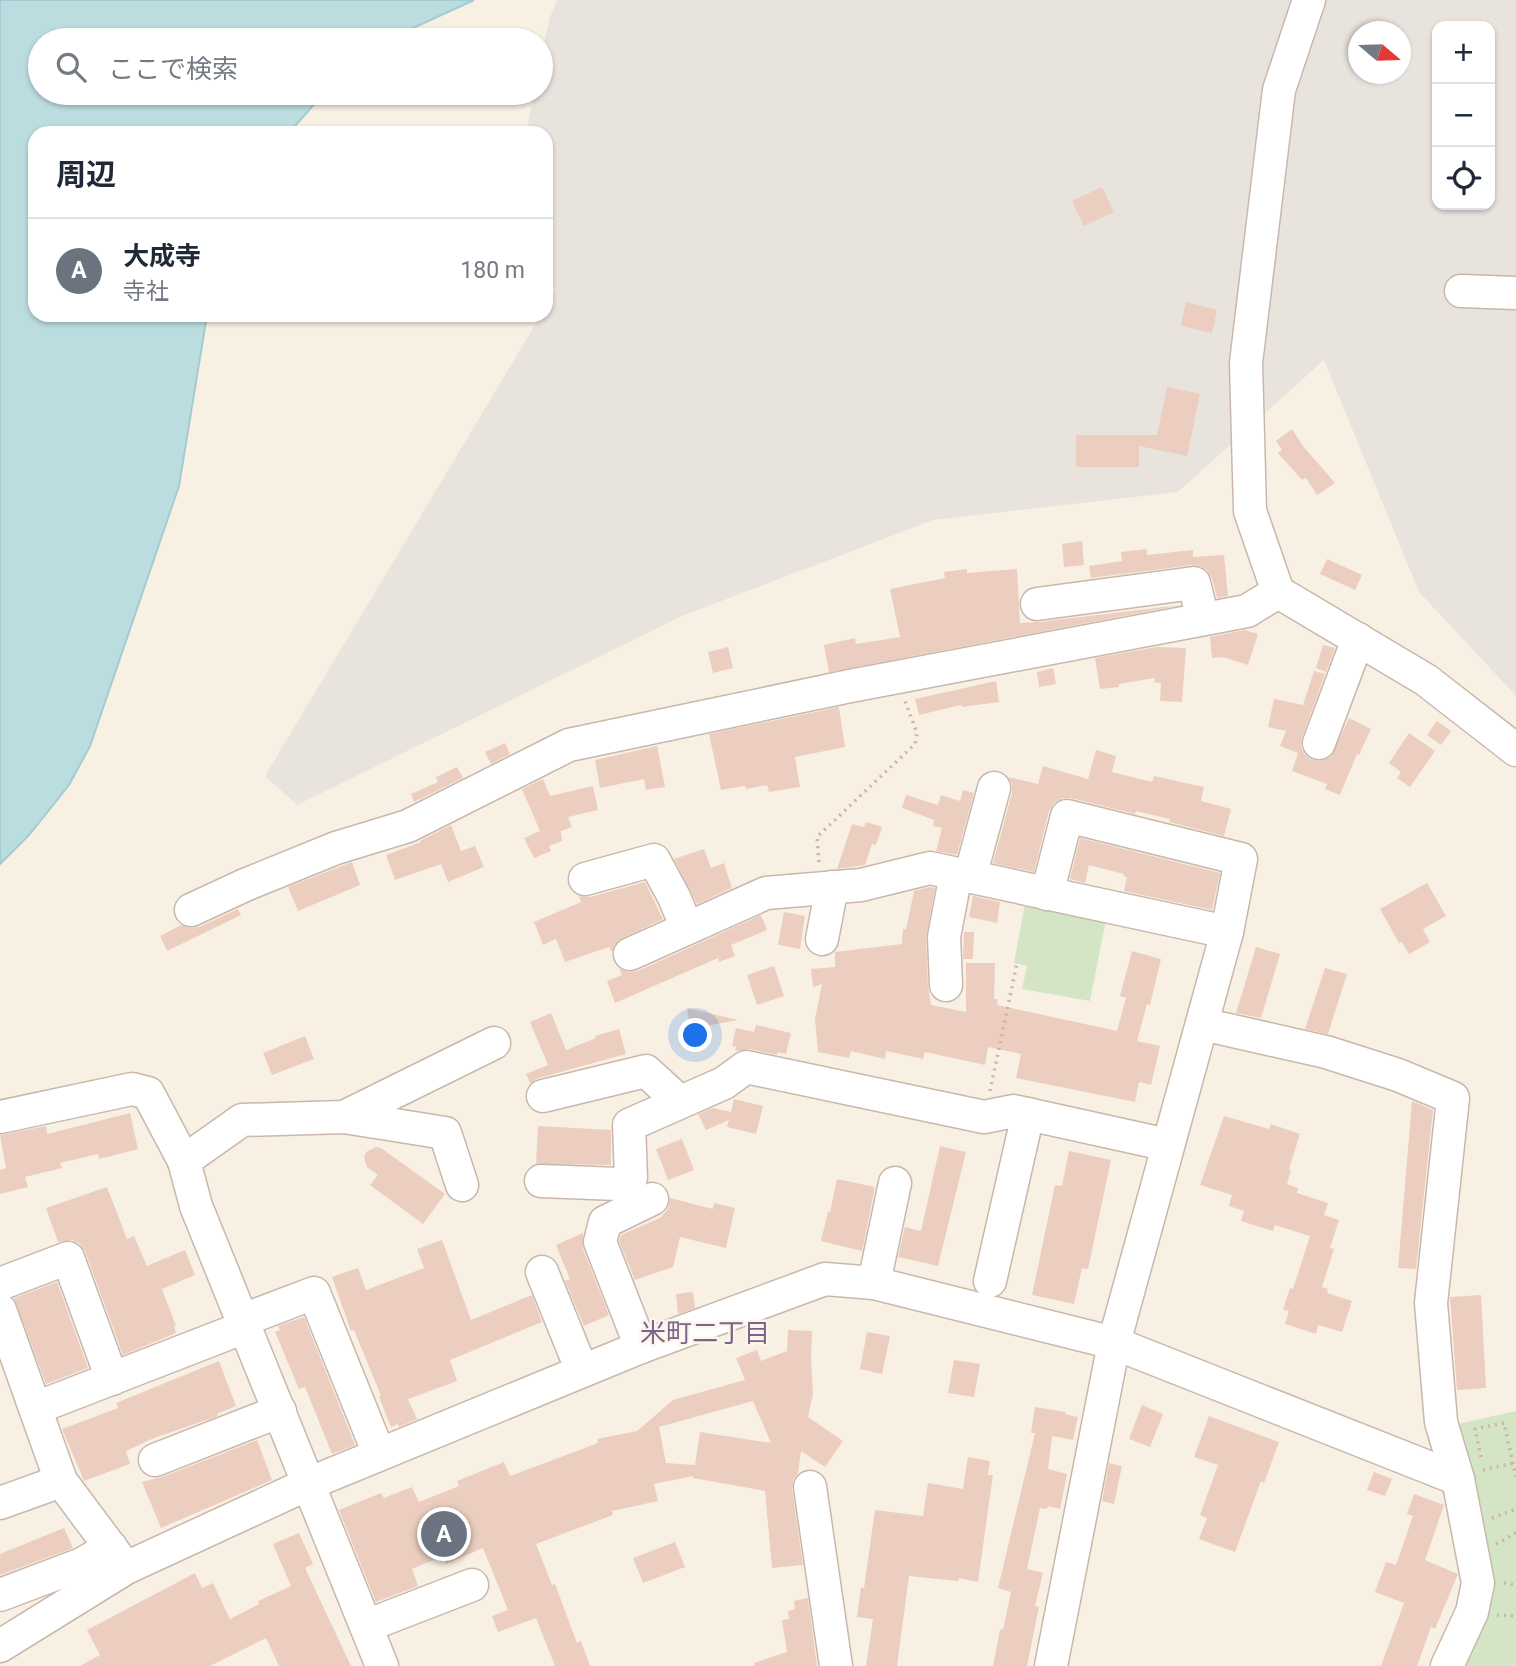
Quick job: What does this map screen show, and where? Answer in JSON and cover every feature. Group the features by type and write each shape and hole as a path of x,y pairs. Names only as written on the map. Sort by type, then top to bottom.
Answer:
{"street":[{"path":"1309,0 1279,90 1245,363 1251,511 1278,593 1426,680 1516,750"},
{"path":"1461,291 1516,293"},
{"path":"1037,604 1194,583 1203,620"},
{"path":"191,910 336,848 408,826 569,746 896,677 1247,611 1278,593"},
{"path":"1320,743 1358,639"},
{"path":"946,985 944,937 994,788"},
{"path":"1047,894 1067,816 1241,859 1227,932 1114,1343 1051,1666"},
{"path":"585,879 654,860 688,928"},
{"path":"630,954 766,893 861,884 930,868 1227,932"},
{"path":"821,939 827,888"},
{"path":"1202,1024 1326,1052 1398,1075 1453,1098 1431,1303 1441,1422 1471,1474 1478,1584 1472,1612 1447,1666"},
{"path":"344,1116 494,1043"},
{"path":"641,1188 629,1125 724,1083 746,1068 984,1117 1014,1111 1168,1144"},
{"path":"543,1096 646,1071 680,1102"},
{"path":"0,1117 132,1089 148,1093 184,1161 196,1206 382,1666"},
{"path":"990,1282 1028,1114"},
{"path":"184,1161 242,1120 344,1116 445,1133 462,1185"},
{"path":"541,1181 618,1184 641,1188"},
{"path":"874,1283 895,1183"},
{"path":"641,1188 605,1222 600,1242 641,1347"},
{"path":"0,1284 68,1258 112,1378"},
{"path":"542,1272 582,1371"},
{"path":"0,1595 82,1564 118,1558 308,1484 641,1347 825,1279 874,1283 1114,1343 1471,1474"},
{"path":"36,1408 314,1293 379,1454"},
{"path":"0,1310 61,1481 118,1558"},
{"path":"155,1461 280,1411"},
{"path":"0,1503 61,1481"},
{"path":"810,1487 836,1666"},
{"path":"0,1646 118,1558"},
{"path":"366,1626 472,1585"}],"path":[{"path":"827,888 817,837 915,744 917,733 896,677"},
{"path":"984,1117 1017,963"},
{"path":"1475,1429 1504,1423 1516,1477"},
{"path":"1471,1474 1513,1463"},
{"path":"1486,1520 1516,1510"},
{"path":"1493,1546 1516,1533"},
{"path":"1502,1583 1516,1585"},
{"path":"1495,1615 1516,1616"}],"shaded area":[{"path":"557,0 1516,0 1516,696 1419,592 1324,360 1178,492 933,520 682,616 297,805 265,776 537,322 553,322 553,126 527,126 532,105 553,105 553,28 547,28"}],"green space":[{"path":"1026,898 1107,915 1090,1001 1022,989 1027,966 1014,963"},
{"path":"1516,1411 1516,1666 1458,1666 1483,1611 1453,1425"}],"water":[{"path":"0,0 474,0 413,28 28,28 28,105 314,105 295,126 28,126 28,322 206,322 179,486 90,746 69,785 29,835 0,864"}],"building":[{"path":"1102,187 1114,212 1084,226 1072,201"},
{"path":"1186,302 1217,310 1212,333 1181,326"},
{"path":"1167,387 1200,394 1187,456 1139,446 1139,467 1076,467 1076,435 1157,435"},
{"path":"1292,429 1335,483 1317,495 1306,478 1302,480 1278,453 1282,450 1276,441"},
{"path":"1082,541 1084,565 1064,567 1062,544"},
{"path":"1147,549 1147,555 1193,550 1193,557 1224,555 1228,596 1217,598 1212,578 1207,570 1200,566 1091,578 1089,566 1122,561 1121,552"},
{"path":"1327,559 1362,575 1355,590 1320,574"},
{"path":"967,569 967,573 1017,569 1020,623 1181,605 829,672 824,645 855,638 856,644 900,637 890,589 945,578 944,572"},
{"path":"1245,630 1258,634 1248,665 1223,657 1212,658 1210,637"},
{"path":"1323,645 1335,648 1326,672 1316,668"},
{"path":"728,647 733,668 713,673 708,652"},
{"path":"1157,647 1186,648 1182,702 1160,701 1161,683 1154,682 1155,678 1100,689 1095,658"},
{"path":"1053,668 1056,684 1039,687 1037,672"},
{"path":"1314,671 1325,674 1302,737 1301,747 1305,755 1312,760 1321,761 1331,757 1349,718 1371,729 1340,795 1325,789 1327,784 1292,771 1298,753 1280,746 1286,731 1268,727 1274,699 1303,705"},
{"path":"996,681 999,702 961,705 919,715 915,699"},
{"path":"839,707 845,747 795,757 800,787 769,792 767,785 721,790 709,734"},
{"path":"1437,721 1451,731 1441,745 1427,735"},
{"path":"1409,733 1435,751 1410,787 1397,778 1401,772 1389,763"},
{"path":"505,743 510,754 491,764 485,752"},
{"path":"657,746 665,787 646,790 644,779 600,788 595,760"},
{"path":"1096,750 1116,756 1112,772 1152,782 1154,776 1204,787 1201,801 1231,809 1224,836 1169,822 1170,819 1063,798 1054,803 1049,811 1034,872 993,863 1012,793 1012,784 1008,777 1038,784 1043,766 1088,779"},
{"path":"457,767 463,778 414,802 411,794 438,782 436,777"},
{"path":"543,779 550,796 593,786 598,810 568,817 572,827 561,831 562,841 549,846 551,851 534,858 524,838 540,831 522,789"},
{"path":"963,790 974,793 957,855 936,851 942,828 933,826 934,820 902,808 906,795 938,805 941,795 960,801"},
{"path":"866,822 882,827 876,845 872,844 865,865 837,869 852,824 864,827"},
{"path":"451,825 461,851 475,846 484,867 448,882 441,864 395,880 386,855 421,842"},
{"path":"1080,838 1220,873 1212,910 1124,891 1127,877 1123,876 1124,874 1089,865 1085,883 1070,879"},
{"path":"704,849 711,868 724,863 732,888 697,904 674,859"},
{"path":"352,862 360,885 298,911 288,887"},
{"path":"645,882 663,919 622,938 615,944 612,952 609,947 565,962 556,939 543,945 534,922 581,902 579,896 590,897"},
{"path":"1427,883 1446,916 1423,929 1430,942 1409,954 1402,942 1399,943 1380,909"},
{"path":"935,888 926,938 931,1005 966,1012 966,963 995,963 994,999 998,999 997,1005 1117,1031 1126,998 1120,996 1132,951 1161,959 1150,1005 1147,1004 1137,1041 1160,1046 1151,1085 1139,1082 1135,1102 1016,1078 1021,1054 988,1047 985,1065 925,1052 923,1059 886,1051 885,1059 851,1051 849,1058 818,1052 815,1019 822,984 813,987 811,969 835,967 835,952 902,944 903,929 906,929 914,891"},
{"path":"973,896 1000,902 997,923 969,917"},
{"path":"238,909 241,915 167,951 160,936 181,925 199,927"},
{"path":"784,912 805,916 800,949 778,945"},
{"path":"761,915 767,930 731,945 735,956 719,962 718,958 615,1003 607,981 622,975 619,969 638,971"},
{"path":"964,932 974,932 973,959 963,959"},
{"path":"1256,947 1280,954 1261,1018 1236,1013"},
{"path":"774,966 784,996 757,1005 747,975"},
{"path":"1325,968 1347,974 1328,1034 1305,1029"},
{"path":"687,1008 738,1020 690,1029"},
{"path":"551,1013 566,1050 596,1038 595,1036 619,1029 626,1054 539,1078 530,1083 526,1074 548,1065 530,1022"},
{"path":"756,1025 791,1033 786,1054 778,1052 777,1055 749,1049 735,1051 736,1047 732,1046 736,1028 754,1032"},
{"path":"305,1036 314,1059 272,1075 263,1053"},
{"path":"734,1099 763,1106 756,1134 727,1127 729,1120 706,1130 698,1114 713,1108 731,1112"},
{"path":"1412,1101 1433,1110 1416,1269 1398,1268"},
{"path":"130,1113 138,1149 99,1159 98,1154 60,1163 62,1168 25,1177 28,1187 0,1194 0,1170 6,1168 0,1135 46,1126 47,1134"},
{"path":"1224,1116 1269,1129 1271,1124 1300,1134 1287,1184 1298,1188 1297,1193 1328,1203 1324,1215 1339,1220 1330,1248 1334,1249 1322,1287 1328,1289 1327,1293 1352,1301 1342,1332 1318,1325 1316,1334 1285,1324 1289,1311 1283,1310 1290,1288 1293,1289 1310,1236 1275,1225 1273,1231 1241,1221 1244,1211 1229,1206 1232,1195 1200,1185"},
{"path":"538,1126 611,1130 611,1165 536,1164"},
{"path":"682,1139 694,1170 668,1180 656,1149"},
{"path":"940,1146 966,1152 938,1266 898,1257 905,1227 921,1231"},
{"path":"376,1147 445,1194 423,1224 370,1185 378,1175 367,1167 364,1157 366,1152"},
{"path":"1069,1151 1111,1160 1088,1269 1082,1268 1074,1304 1032,1295 1055,1185 1062,1186"},
{"path":"837,1179 875,1187 862,1251 821,1241"},
{"path":"107,1187 127,1239 134,1236 147,1266 185,1250 195,1275 162,1289 176,1326 176,1333 123,1355 85,1251 79,1243 72,1240 58,1242 46,1208"},
{"path":"670,1198 713,1209 714,1203 735,1208 726,1248 680,1237 673,1267 635,1280 619,1241 621,1235 660,1218 668,1209"},
{"path":"583,1233 583,1249 609,1315 584,1326 565,1281 570,1279 556,1245"},
{"path":"442,1240 471,1320 532,1295 542,1322 450,1360 457,1381 408,1399 417,1419 399,1427 398,1424 391,1427 332,1277 358,1268 366,1290 424,1268 417,1249"},
{"path":"57,1282 88,1368 46,1384 14,1298"},
{"path":"693,1292 695,1308 678,1314 676,1294"},
{"path":"1481,1295 1486,1388 1457,1390 1450,1297"},
{"path":"304,1317 355,1445 332,1454 305,1387 299,1389 275,1332 280,1330 278,1326"},
{"path":"788,1330 812,1331 813,1394 808,1417 843,1441 825,1467 801,1451 798,1473 793,1480 792,1489 803,1565 772,1568 765,1491 693,1476 654,1484 658,1501 612,1511 613,1515 536,1544 552,1585 555,1584 577,1643 581,1641 590,1666 555,1666 536,1618 498,1632 492,1616 508,1610 483,1548 446,1564 443,1556 412,1569 418,1586 376,1602 339,1510 381,1493 384,1498 412,1487 419,1502 459,1486 457,1481 504,1462 510,1476 598,1443 597,1439 637,1431 673,1400 745,1380 736,1358 757,1350 761,1361 787,1351","holes":["753,1401 771,1443 700,1432 695,1465 666,1463 659,1427"]},
{"path":"867,1332 890,1336 882,1374 860,1369"},
{"path":"954,1360 980,1364 974,1397 948,1393"},
{"path":"219,1361 236,1406 217,1414 218,1416 154,1438 126,1451 130,1464 84,1481 62,1429 118,1408 116,1403"},
{"path":"1142,1405 1163,1414 1150,1447 1129,1439"},
{"path":"1035,1407 1066,1412 1065,1414 1078,1417 1073,1440 1052,1436 1048,1469 1067,1474 1060,1509 1048,1506 1047,1509 1040,1508 1027,1569 1043,1573 1035,1606 1039,1607 1027,1666 993,1666 1011,1592 998,1588 1035,1433 1031,1433"},
{"path":"1209,1416 1279,1442 1264,1483 1261,1481 1235,1552 1199,1539 1207,1518 1200,1515 1218,1465 1194,1457"},
{"path":"257,1440 272,1480 161,1528 142,1482 162,1477"},
{"path":"968,1457 990,1461 988,1475 993,1475 978,1582 959,1578 958,1581 909,1576 897,1666 866,1666 873,1619 857,1617 875,1510 923,1516 928,1483 963,1489"},
{"path":"1109,1463 1122,1466 1114,1504 1102,1501"},
{"path":"1374,1472 1392,1479 1385,1496 1367,1490"},
{"path":"1414,1494 1444,1505 1425,1560 1458,1574 1435,1629 1431,1627 1417,1666 1381,1666 1404,1603 1375,1592 1386,1562 1396,1565 1413,1516 1407,1514"},
{"path":"64,1528 73,1548 0,1575 0,1554"},
{"path":"299,1533 313,1564 305,1568 351,1666 279,1666 266,1638 210,1666 80,1666 100,1655 87,1630 195,1573 202,1588 213,1583 230,1619 259,1604 258,1601 291,1586 273,1544"},
{"path":"675,1542 685,1567 643,1583 633,1558"},
{"path":"808,1598 817,1666 755,1666 754,1663 787,1652 782,1620 789,1619 788,1611 795,1609 794,1601"}],"place":[{"name":"大成寺","path":"444,1534"}],"district":[{"name":"米町二丁目","path":"705,1333"}]}
